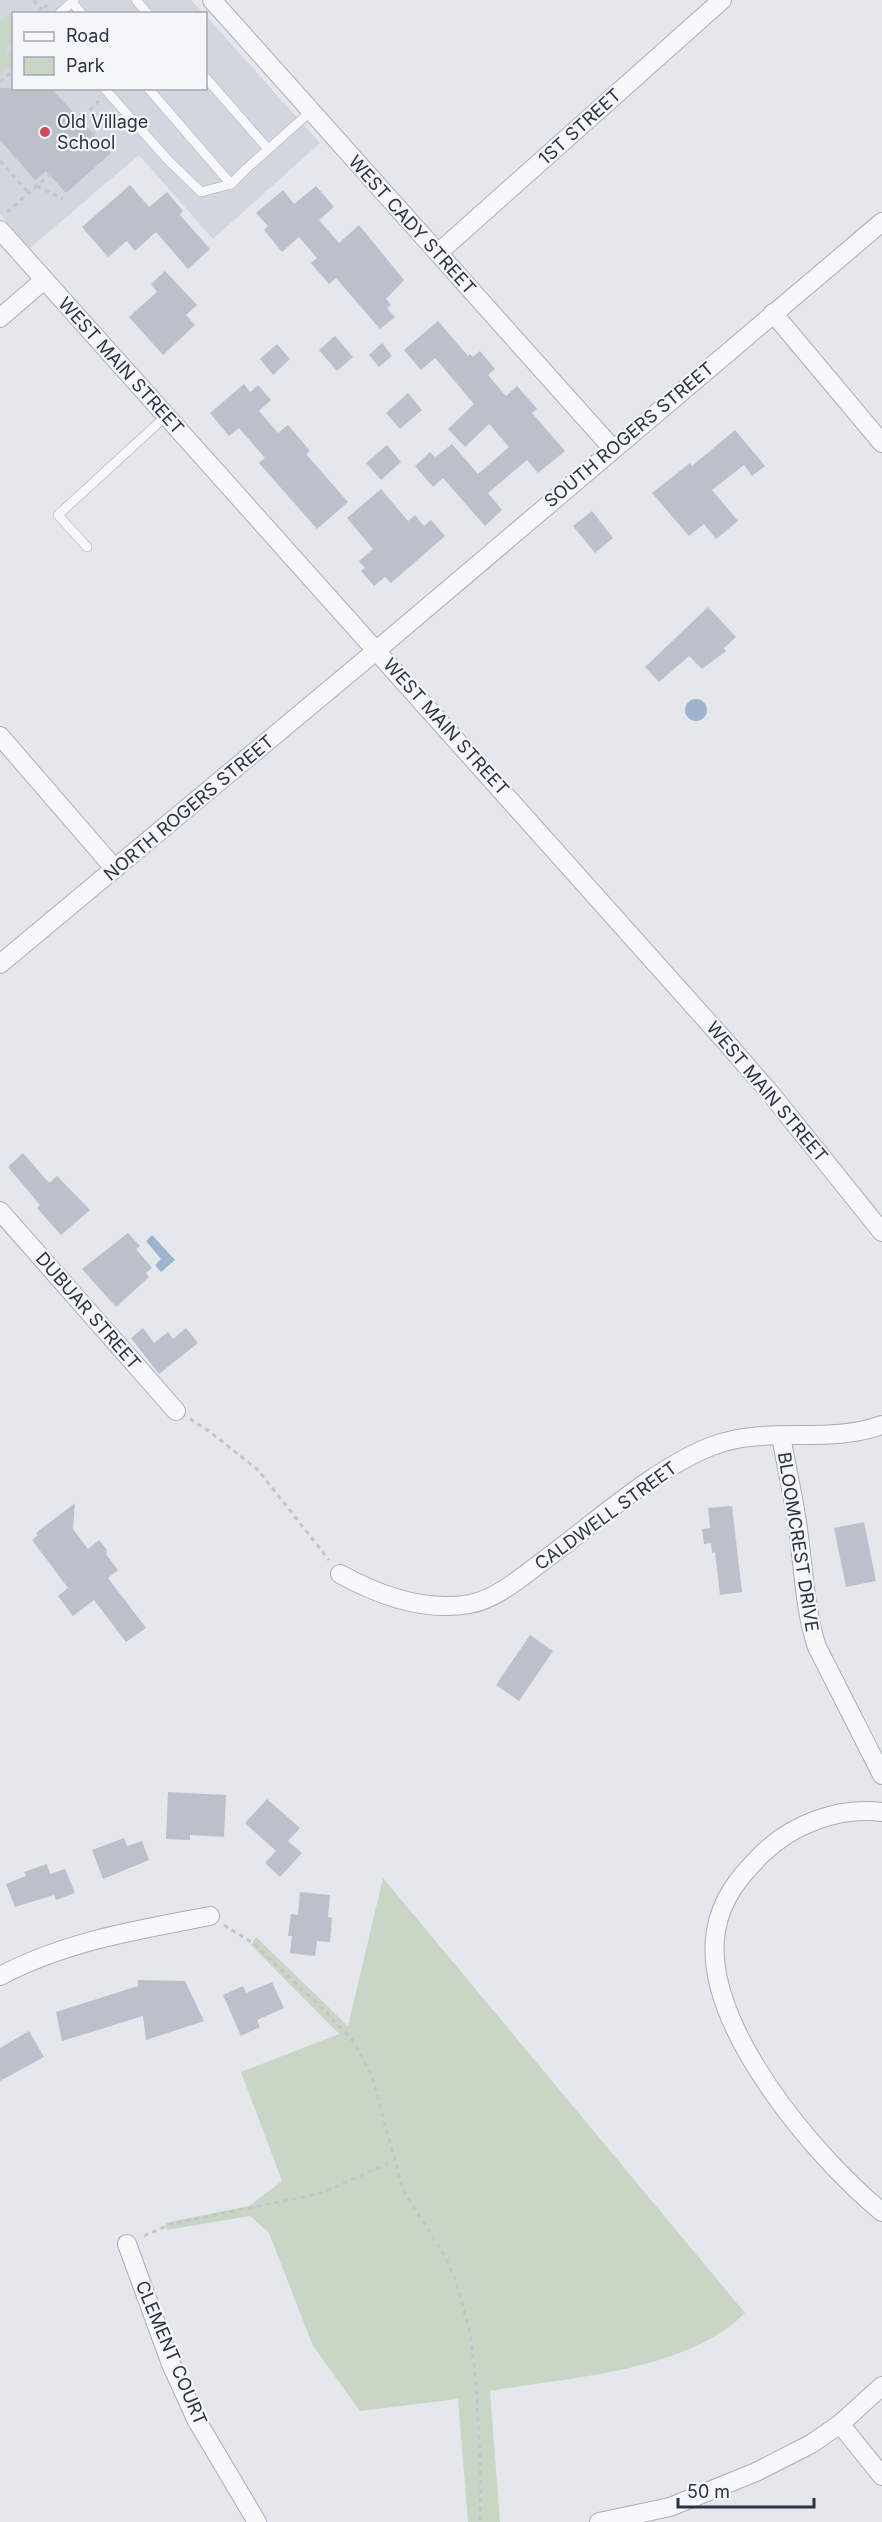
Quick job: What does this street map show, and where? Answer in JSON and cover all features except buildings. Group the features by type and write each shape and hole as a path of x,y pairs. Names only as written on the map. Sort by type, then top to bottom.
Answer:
{"street":[{"name":"WEST CADY STREET","path":"212,0 613,449"},
{"name":"1ST STREET","path":"438,253 722,0"},
{"name":"SOUTH ROGERS STREET","path":"377,650 882,222"},
{"name":"WEST MAIN STREET","path":"0,230 725,1041 882,1232"},
{"path":"0,318 44,280"},
{"path":"773,313 882,443"},
{"name":"NORTH ROGERS STREET","path":"0,964 377,650"},
{"path":"0,736 115,869"},
{"name":"DUBUAR STREET","path":"0,1211 176,1411"},
{"name":"CALDWELL STREET","path":"339,1574 364,1587 418,1603 444,1606 470,1604 492,1595 520,1578 677,1462 713,1446 736,1439 857,1432 882,1425"},
{"name":"BLOOMCREST DRIVE","path":"781,1436 800,1538 803,1577 816,1647 882,1775"},
{"path":"882,1812 851,1812 815,1821 784,1836 767,1850 741,1876 728,1894 720,1913 714,1953 726,2011 752,2062 797,2123 836,2170 882,2212"},
{"path":"0,1976 42,1956 92,1940 210,1916"},
{"name":"CLEMENT COURT","path":"127,2244 171,2364 197,2421 257,2522"},
{"path":"599,2522 670,2507 712,2492 811,2444 840,2424 882,2386"},
{"path":"840,2424 882,2476"}],"lane":[{"path":"136,0 146,12"},
{"path":"61,12 73,1"},
{"path":"207,79 268,149"},
{"path":"106,90 167,159 201,192 231,184 310,112"},
{"path":"150,90 231,184"},
{"path":"87,547 58,515 166,416"}],"path":[{"path":"34,0 42,10 53,0"},
{"path":"0,82 12,72"},
{"path":"93,136 95,126 90,110 99,101"},
{"path":"0,161 28,193"},
{"path":"7,212 50,174"},
{"path":"37,186 63,199"},
{"path":"176,1411 209,1431 258,1470 339,1574"},
{"path":"210,1916 253,1942 354,2042 372,2076 393,2161 403,2190 443,2253 456,2281 470,2332 476,2381 481,2481 480,2522"},
{"path":"127,2244 171,2224 322,2193 393,2161"}],"shaded area":[{"path":"0,0 191,0 202,12 12,12 12,90 207,90 207,17 320,143 213,239 139,155 30,248 0,214"}],"green space":[{"path":"10,13 12,14 12,40 7,48 7,53 12,52 12,68 10,70 8,68 0,75 0,22"},
{"path":"383,1878 745,2313 720,2333 691,2348 659,2360 590,2376 490,2391 500,2522 468,2522 458,2399 360,2411 313,2346 269,2233 250,2216 167,2230 165,2223 249,2206 282,2181 241,2072 339,2034 251,1945 256,1937 348,2026"}],"water":[{"path":"692,699 700,699 707,706 707,714 700,721 692,721 685,714 685,706"},
{"path":"152,1235 175,1260 161,1272 155,1265 161,1259 146,1241"}],"place":[{"name":"Old Village School","path":"45,132"}]}
